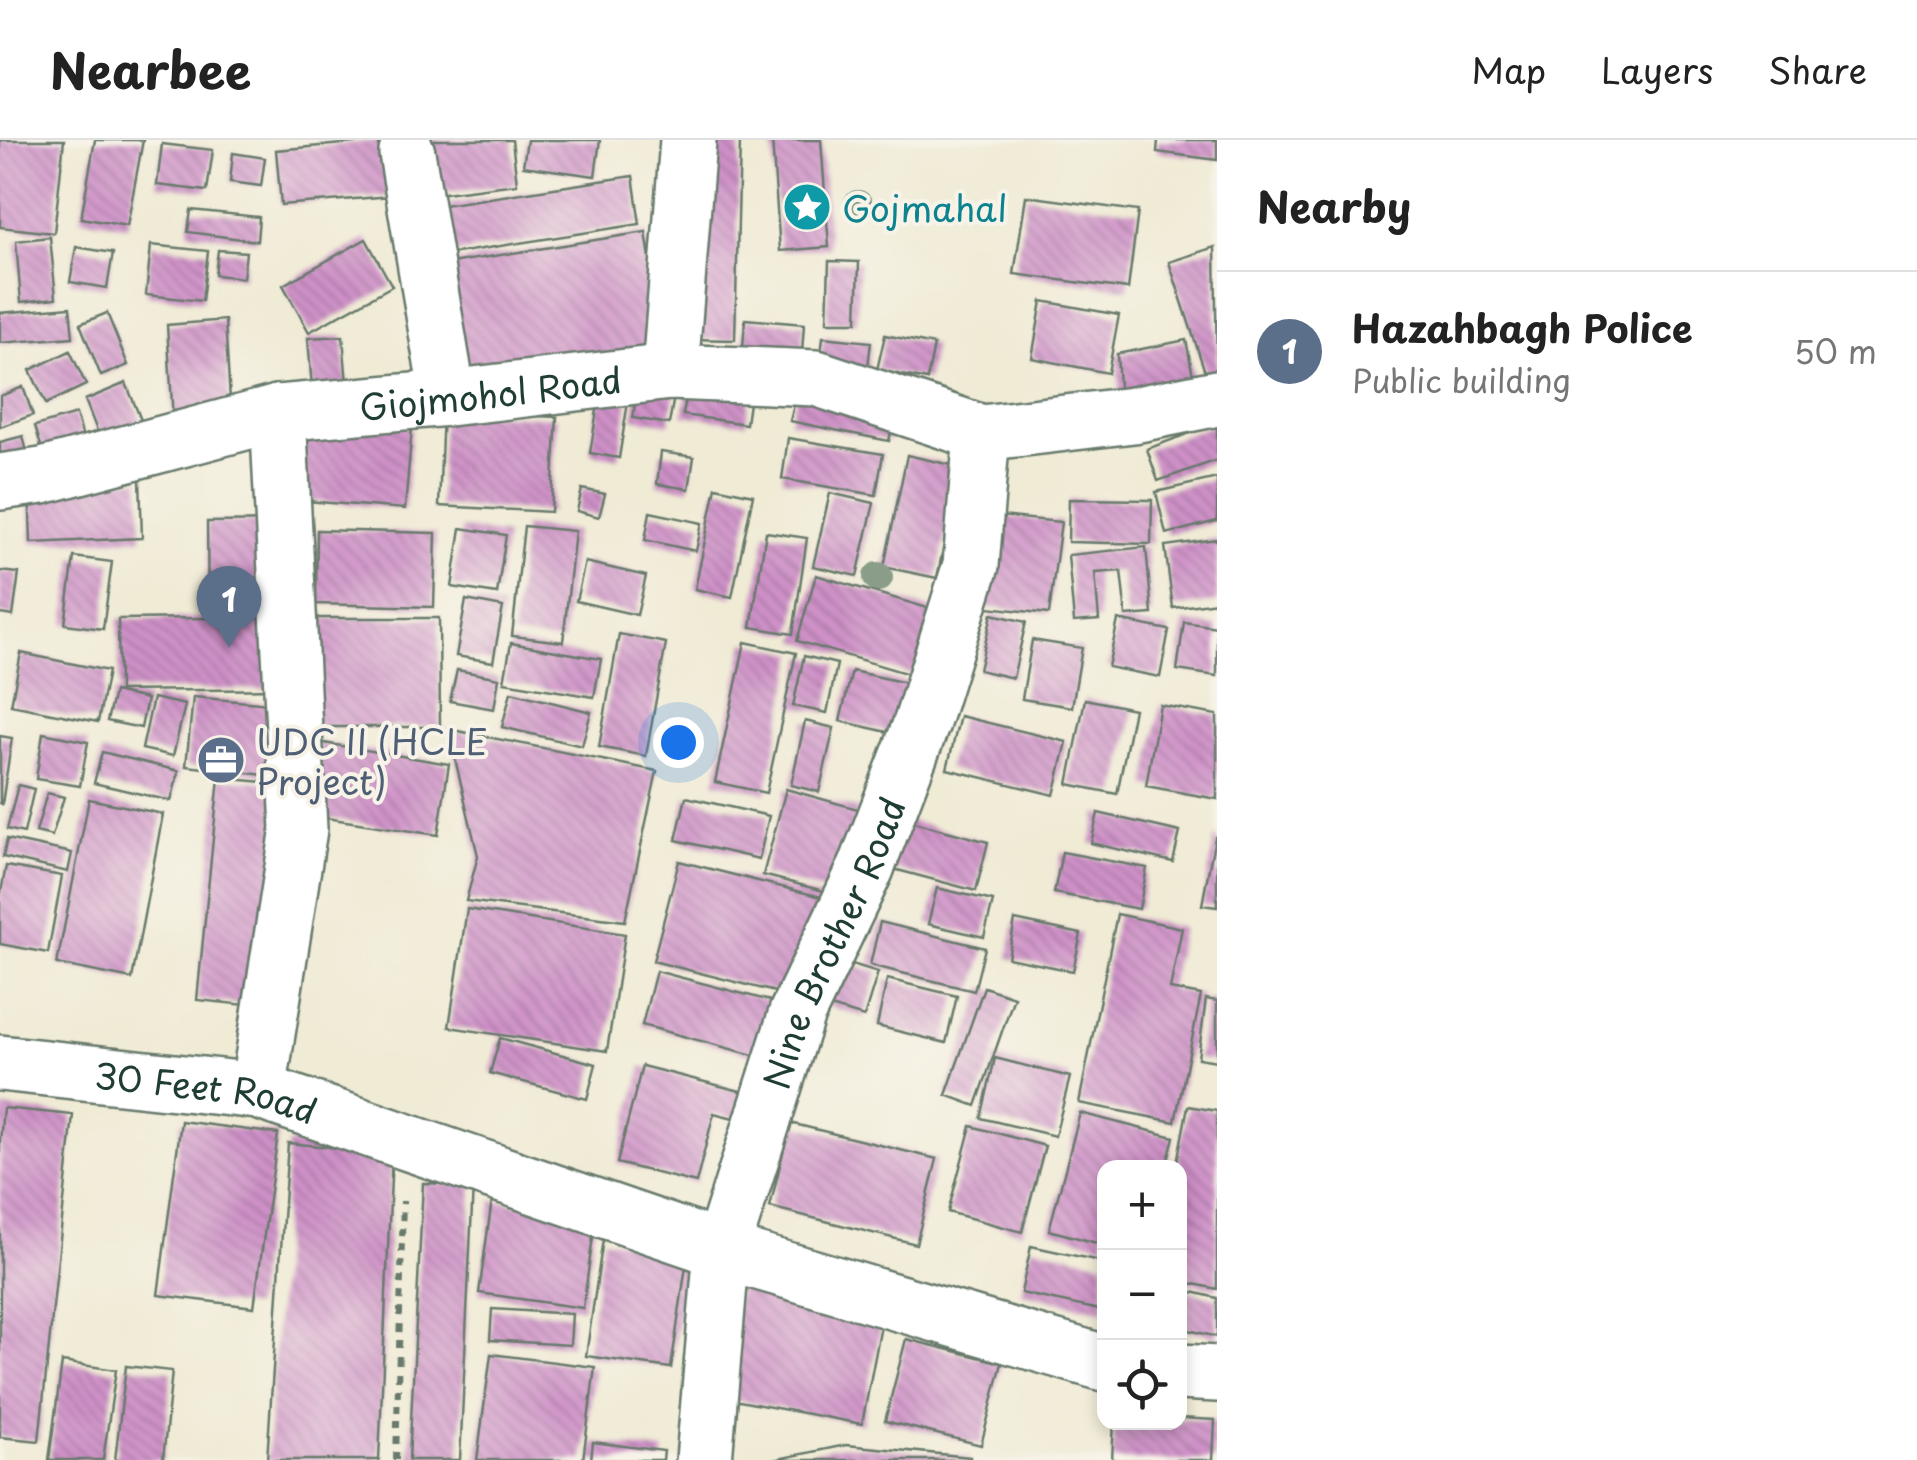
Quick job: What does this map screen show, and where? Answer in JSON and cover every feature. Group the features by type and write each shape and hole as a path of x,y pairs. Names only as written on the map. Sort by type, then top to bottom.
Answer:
{"street":[{"path":"670,372 688,140"},
{"path":"407,153 448,398"},
{"name":"Giojmohol Road","path":"0,482 42,476 278,413 670,372 816,378 982,434"},
{"path":"982,434 1133,415 1217,398"},
{"path":"258,1091 298,829 278,413"},
{"name":"Nine Brother Road","path":"704,1460 722,1249 797,1013 866,868 922,722 970,564 982,434"},
{"name":"30 Feet Road","path":"0,1064 258,1091 722,1249"},
{"path":"722,1249 1097,1361"},
{"path":"1187,1372 1217,1374"}],"path":[{"path":"396,1460 403,1142"}],"building":[{"path":"0,140 64,140 54,233 0,227"},
{"path":"95,140 143,140 127,226 81,218"},
{"path":"387,140 391,196 281,205 276,150"},
{"path":"422,140 512,140 517,184 428,195"},
{"path":"527,140 600,140 595,176 523,166"},
{"path":"690,140 740,140 735,340 685,339"},
{"path":"772,140 821,140 829,247 780,251"},
{"path":"1158,140 1217,140 1217,160 1157,152"},
{"path":"162,144 213,150 207,191 157,185"},
{"path":"233,153 265,158 261,186 230,182"},
{"path":"633,176 640,224 431,257 424,208"},
{"path":"1026,196 1138,211 1128,289 1014,274"},
{"path":"191,210 259,217 257,241 188,232"},
{"path":"646,232 664,349 462,382 444,264"},
{"path":"50,237 56,298 21,302 16,241"},
{"path":"366,239 392,286 309,332 283,285"},
{"path":"151,245 208,251 202,301 146,295"},
{"path":"76,247 113,253 107,288 70,282"},
{"path":"1215,247 1217,372 1206,375 1169,262"},
{"path":"218,250 246,252 243,278 215,275"},
{"path":"829,261 859,262 857,322 827,322"},
{"path":"1042,301 1119,315 1108,373 1032,358"},
{"path":"70,307 73,337 0,343 0,313"},
{"path":"107,313 128,365 101,376 80,324"},
{"path":"745,319 804,324 801,367 742,363"},
{"path":"225,320 231,416 173,420 167,325"},
{"path":"885,335 934,345 927,380 877,370"},
{"path":"343,336 347,385 312,388 308,338"},
{"path":"823,337 871,342 867,375 819,371"},
{"path":"1186,340 1196,391 1120,403 1117,354"},
{"path":"70,351 86,385 46,404 30,370"},
{"path":"689,379 751,388 746,424 683,415"},
{"path":"126,383 143,425 101,441 85,400"},
{"path":"638,385 675,391 669,424 633,418"},
{"path":"799,385 897,406 889,441 790,421"},
{"path":"23,387 33,415 0,427 0,396"},
{"path":"599,398 628,402 619,458 590,453"},
{"path":"443,412 557,417 551,512 439,506"},
{"path":"76,414 88,454 47,466 35,426"},
{"path":"301,418 412,427 405,509 294,500"},
{"path":"1217,423 1217,460 1158,481 1147,449"},
{"path":"23,436 31,468 0,476 0,442"},
{"path":"788,438 883,454 876,495 782,479"},
{"path":"661,452 694,457 689,489 657,484"},
{"path":"907,455 960,467 937,578 884,567"},
{"path":"1217,478 1217,521 1166,534 1156,492"},
{"path":"140,479 142,538 31,543 29,484"},
{"path":"716,487 753,495 732,597 695,589"},
{"path":"582,489 605,494 599,517 577,511"},
{"path":"830,493 874,503 857,576 813,566"},
{"path":"1069,499 1152,500 1151,544 1068,542"},
{"path":"650,512 702,523 696,551 645,540"},
{"path":"990,515 1061,522 1049,614 979,606"},
{"path":"277,521 277,689 119,691 118,619 208,618 207,522"},
{"path":"524,526 575,531 563,642 512,636"},
{"path":"461,528 506,535 497,594 452,587"},
{"path":"317,530 436,533 434,607 316,604"},
{"path":"766,532 807,538 793,634 751,627"},
{"path":"1217,539 1217,602 1173,608 1165,546"},
{"path":"1146,547 1152,614 1126,616 1121,571 1095,573 1099,620 1074,622 1068,555"},
{"path":"74,557 112,562 103,629 65,624"},
{"path":"585,562 646,576 637,615 576,601"},
{"path":"0,571 19,573 13,616 0,614"},
{"path":"816,575 948,614 929,680 797,641"},
{"path":"466,600 503,607 493,662 456,656"},
{"path":"992,614 1026,622 1013,678 979,670"},
{"path":"302,618 439,618 440,727 302,727"},
{"path":"1118,620 1169,630 1160,677 1108,667"},
{"path":"1184,622 1217,627 1217,676 1177,670"},
{"path":"619,634 666,643 646,756 599,747"},
{"path":"1032,640 1082,648 1072,707 1022,699"},
{"path":"745,642 796,653 766,793 715,782"},
{"path":"511,643 601,659 594,697 504,682"},
{"path":"21,653 108,671 98,722 11,705"},
{"path":"804,656 837,664 827,713 793,706"},
{"path":"457,670 499,678 494,709 450,701"},
{"path":"852,671 911,684 900,735 840,721"},
{"path":"114,692 147,699 141,728 107,721"},
{"path":"511,692 591,712 582,746 502,727"},
{"path":"193,697 281,705 273,776 186,766"},
{"path":"153,698 185,705 173,756 142,749"},
{"path":"1085,699 1134,709 1117,794 1068,784"},
{"path":"1160,705 1217,715 1217,799 1146,786"},
{"path":"960,716 1067,742 1054,795 947,769"},
{"path":"805,721 834,728 819,792 791,785"},
{"path":"448,729 657,771 625,921 466,901 478,856"},
{"path":"43,733 88,742 80,786 36,779"},
{"path":"0,736 12,738 2,804 0,803"},
{"path":"318,742 449,764 438,835 306,815"},
{"path":"102,752 179,771 171,801 94,783"},
{"path":"219,778 288,784 265,1007 197,1000"},
{"path":"18,785 34,789 24,833 7,829"},
{"path":"786,789 858,809 835,894 763,875"},
{"path":"47,793 64,797 52,836 36,832"},
{"path":"686,797 769,816 759,859 676,840"},
{"path":"89,799 163,814 132,979 57,964"},
{"path":"1098,813 1180,832 1173,862 1091,843"},
{"path":"902,819 988,842 976,891 890,868"},
{"path":"1217,837 1217,907 1202,905"},
{"path":"7,839 72,853 68,872 3,857"},
{"path":"1062,852 1147,868 1139,909 1054,893"},
{"path":"679,861 821,897 795,997 653,961"},
{"path":"6,866 62,876 48,953 0,944 0,897"},
{"path":"937,888 993,901 984,937 928,924"},
{"path":"467,909 625,934 607,1051 449,1027"},
{"path":"1117,914 1182,928 1170,989 1201,995 1175,1122 1079,1103"},
{"path":"1015,920 1081,934 1073,971 1008,958"},
{"path":"880,922 985,948 974,991 870,965"},
{"path":"839,960 878,972 864,1017 827,1006"},
{"path":"656,971 778,1003 764,1058 642,1025"},
{"path":"887,979 957,996 946,1043 877,1026"},
{"path":"984,987 1014,997 976,1106 946,1095"},
{"path":"1206,999 1217,1001 1217,1061 1198,1058"},
{"path":"500,1038 596,1064 587,1099 490,1073"},
{"path":"995,1058 1070,1077 1055,1136 981,1118"},
{"path":"642,1066 752,1094 745,1121 714,1113 696,1183 617,1163"},
{"path":"1188,1106 1217,1111 1217,1289 1187,1283 1187,1160 1178,1160"},
{"path":"3,1108 73,1115 39,1441 0,1437"},
{"path":"1080,1113 1174,1137 1168,1160 1097,1160 1097,1243 1049,1230"},
{"path":"181,1121 278,1134 254,1307 158,1295"},
{"path":"790,1123 937,1159 916,1244 770,1207"},
{"path":"971,1126 1045,1146 1022,1232 948,1212"},
{"path":"288,1143 392,1153 379,1460 267,1460"},
{"path":"423,1183 473,1185 460,1460 409,1460"},
{"path":"492,1200 596,1215 583,1308 479,1293"},
{"path":"603,1239 688,1252 671,1368 586,1356"},
{"path":"1031,1246 1097,1260 1097,1309 1021,1293"},
{"path":"740,1283 884,1310 862,1424 718,1397"},
{"path":"1187,1291 1217,1298 1217,1337 1187,1330"},
{"path":"492,1309 572,1314 570,1345 490,1340"},
{"path":"906,1339 1002,1363 981,1445 885,1421"},
{"path":"491,1354 595,1367 583,1460 477,1460"},
{"path":"62,1362 116,1370 103,1460 49,1460"},
{"path":"126,1366 172,1371 163,1460 115,1460"},
{"path":"1187,1418 1215,1420 1213,1460 1112,1460 1114,1430 1187,1430"},
{"path":"593,1442 664,1451 663,1460 591,1460"},
{"path":"846,1445 970,1457 970,1460 773,1460"}],"place":[{"name":"Gojmahal","path":"807,207"},
{"name":"Hazahbagh Police","path":"229,648"},
{"name":"UDC II (HCLE Project)","path":"221,760"}]}
